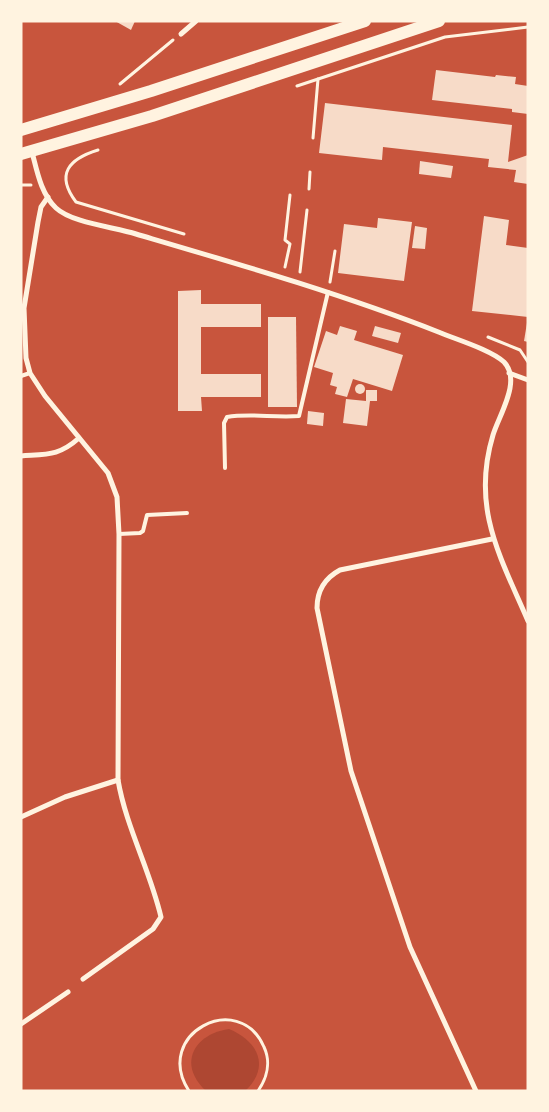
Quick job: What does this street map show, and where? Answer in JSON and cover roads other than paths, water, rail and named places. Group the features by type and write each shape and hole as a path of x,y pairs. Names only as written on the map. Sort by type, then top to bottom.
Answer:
{"main road":[{"path":"21,130 151,91 365,21"},
{"path":"27,153 152,116 439,21"}],"street":[{"path":"181,34 196,21"},
{"path":"27,153 48,197 56,208 72,217 116,228 328,292 423,326 493,355 504,363 509,373 508,395 493,436 486,482 486,508 492,538 528,621"},
{"path":"48,197 41,207 24,308 26,358 30,373 45,396 108,473 117,497 119,534 118,780 122,803 154,888 161,917 153,929 83,979"},
{"path":"509,373 528,380"},
{"path":"21,456 50,454 67,449 79,438"},
{"path":"476,1091 410,946 351,771 317,608 322,585 340,570 492,538"},
{"path":"21,817 65,798 118,780"},
{"path":"21,1024 68,992"}],"lane":[{"path":"225,468 224,423 227,417 246,414 281,417 299,416 328,292"},
{"path":"21,376 30,373"},
{"path":"119,534 140,533 143,531 147,515 187,513"}]}
